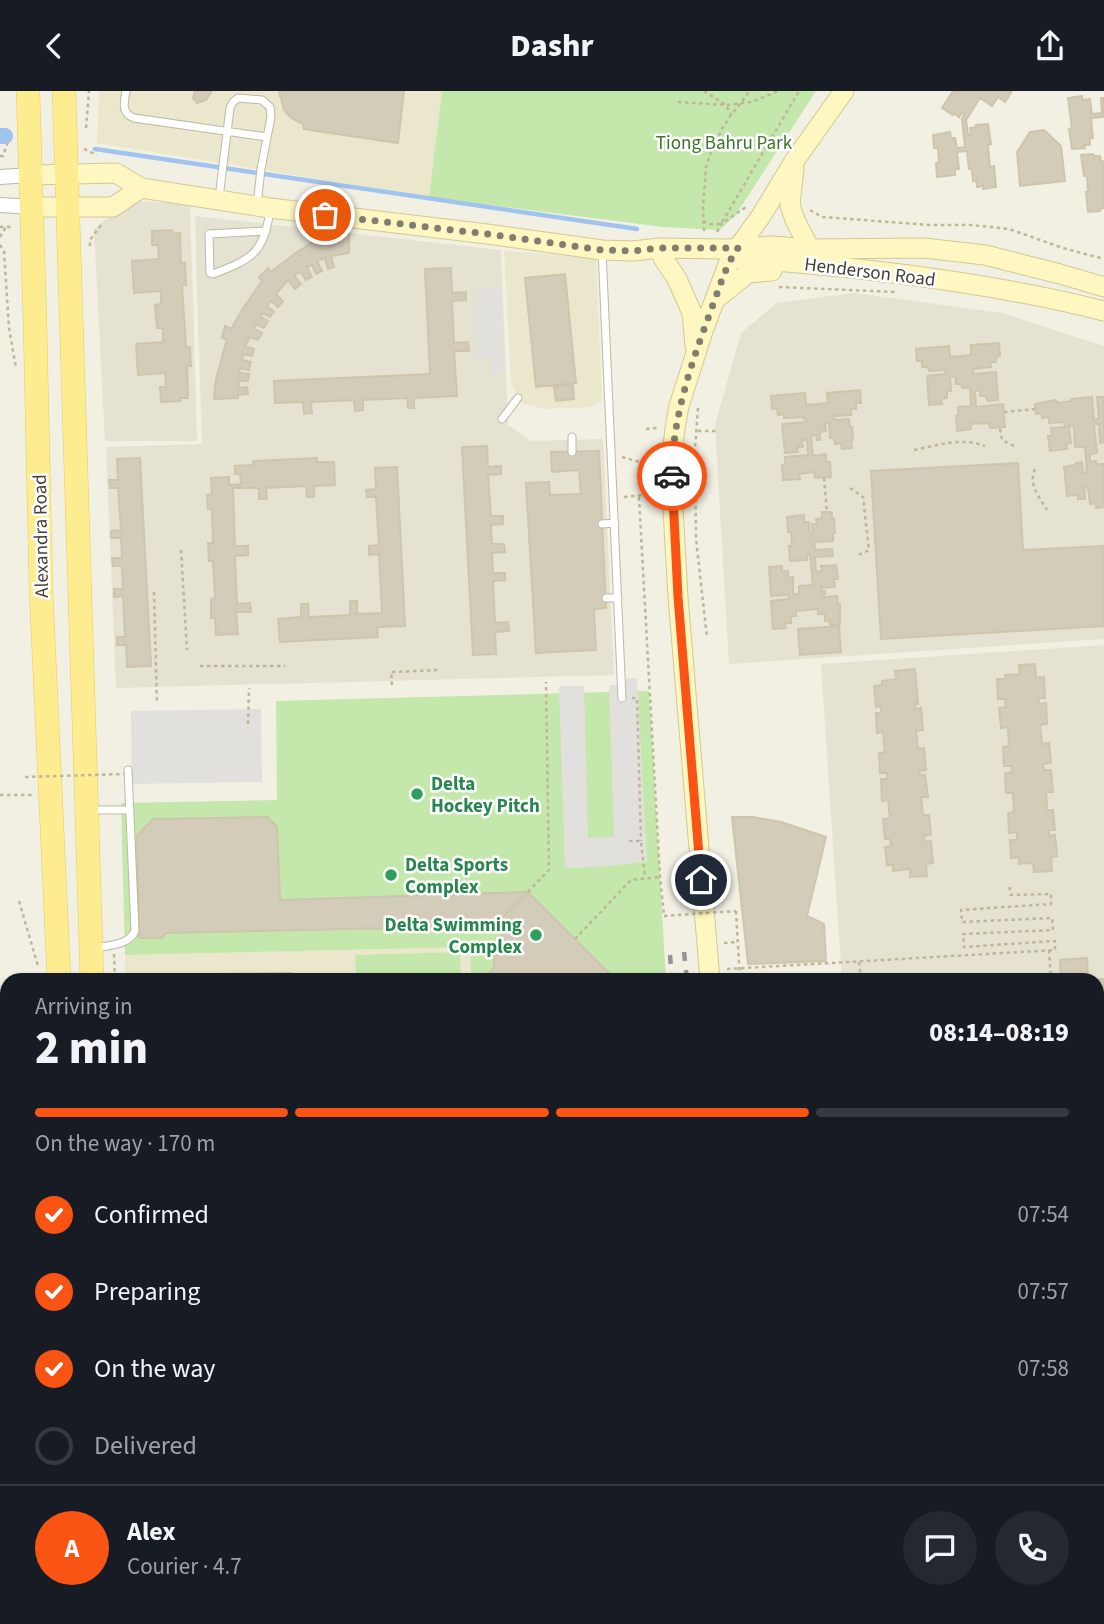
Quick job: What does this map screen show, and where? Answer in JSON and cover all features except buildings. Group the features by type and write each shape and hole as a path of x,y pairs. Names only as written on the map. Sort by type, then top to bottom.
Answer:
{"main road":[{"name":"Alexandra Road","path":"28,91 50,973"},
{"name":"Alexandra Road","path":"64,91 92,973"},
{"path":"710,973 678,597 672,492 675,428 679,406 696,354 734,253 844,91"},
{"path":"795,160 790,205 810,249"},
{"name":"Henderson Road","path":"30,176 116,173 141,188 220,193 602,250 718,249 780,261 984,286 1057,299 1104,311"},
{"path":"31,207 113,207 141,188"},
{"name":"Henderson Road","path":"633,251 663,258 734,253 772,246 810,249 924,248 985,255 1104,288"},
{"path":"663,258 692,313 696,354"},
{"path":"715,300 748,273 796,268 864,270"}],"street":[{"path":"0,177 30,176"},
{"path":"0,205 31,207"}],"lane":[{"path":"126,91 125,112 134,118 267,138"},
{"path":"220,193 230,108 239,98 262,100 270,107 271,117 261,169 266,231 258,249 250,257 239,264 210,273 209,234 266,231"},
{"path":"602,250 622,698"},
{"path":"502,419 518,398"},
{"path":"572,437 572,451"},
{"path":"602,524 615,523"},
{"path":"606,598 618,598"},
{"path":"91,949 126,941 132,937 135,930 126,772"},
{"path":"87,810 130,810"}],"path":[{"path":"85,138 89,91"},
{"path":"704,91 726,106 731,115"},
{"path":"704,233 706,167 731,115 749,91"},
{"path":"678,102 726,106 752,101 778,91"},
{"path":"703,221 721,224 799,91"},
{"path":"0,156 3,156 9,141 9,128"},
{"path":"809,210 822,217 1009,229 1104,259"},
{"path":"89,251 90,240 104,222"},
{"path":"0,227 6,227 0,237"},
{"path":"775,287 901,292"},
{"path":"699,398 696,431 696,539 707,638"},
{"path":"1004,412 1035,409"},
{"path":"646,429 655,428"},
{"path":"1000,429 1002,440 1014,446"},
{"path":"696,431 719,431"},
{"path":"914,450 958,441 985,446"},
{"path":"611,455 650,465"},
{"path":"1035,469 1032,486 1047,510"},
{"path":"824,478 827,512"},
{"path":"850,488 863,497 869,550 856,556"},
{"path":"622,497 663,494"},
{"path":"639,496 664,916 736,911 740,973"},
{"path":"181,550 187,650"},
{"path":"155,592 157,704"},
{"path":"200,666 285,666"},
{"path":"392,685 391,672 440,670"},
{"path":"528,893 549,870 546,682"},
{"path":"248,724 249,688"},
{"path":"622,698 637,698 641,841 645,879"},
{"path":"25,777 126,772"},
{"path":"0,795 35,795"},
{"path":"629,841 641,841"},
{"path":"575,939 631,880 660,877"},
{"path":"719,973 740,968 1055,950 1055,941 964,947 963,934 1053,930 1052,918 962,922 961,910 1051,904 1051,894 1010,895 1009,885"},
{"path":"19,901 48,973"},
{"path":"114,944 115,973"},
{"path":"1049,950 1051,973"},
{"path":"859,962 860,973"}],"shaded area":[{"path":"99,91 442,91 429,197 97,143"},
{"path":"129,201 190,204 197,441 105,441 94,229"},
{"path":"195,216 501,250 508,425 532,441 603,439 614,675 116,688 106,447 202,444"},
{"path":"504,251 596,258 602,400 592,407 545,409 524,404 518,398 511,382"},
{"path":"477,286 500,289 504,373 492,374 492,358 477,358"},
{"path":"854,293 1002,313 1104,346 1104,639 729,664 715,425 741,333 777,303"},
{"path":"1104,645 1104,973 842,973 821,664"},
{"path":"637,678 647,862 565,868 559,686 584,686 588,838 614,837 609,685 626,685 626,679"},
{"path":"261,709 262,782 132,784 131,711"},
{"path":"470,947 471,973 125,973 125,955"}],"green space":[{"name":"Tiong Bahru Park","path":"442,91 816,91 735,216 720,230 663,227 429,197"},
{"name":"Delta Sports Complex","path":"649,691 666,973 471,973 470,947 125,955 121,803 277,800 276,701"},
{"path":"460,952 461,973 356,973 355,955"}],"waterway":[{"path":"0,136 5,136"},
{"path":"95,149 637,229"}],"railway":[{"path":"684,952 686,973"},
{"path":"670,955 671,973"}],"way so far":[{"path":"325,215 602,250 738,248 724,272 679,406 672,476"}],"place":[{"name":"Delta Hockey Pitch","path":"417,794"},
{"name":"Delta Sports Complex","path":"391,875"},
{"name":"Delta Swimming Complex","path":"536,935"}],"route":[{"path":"672,476 678,597 701,880"}]}
